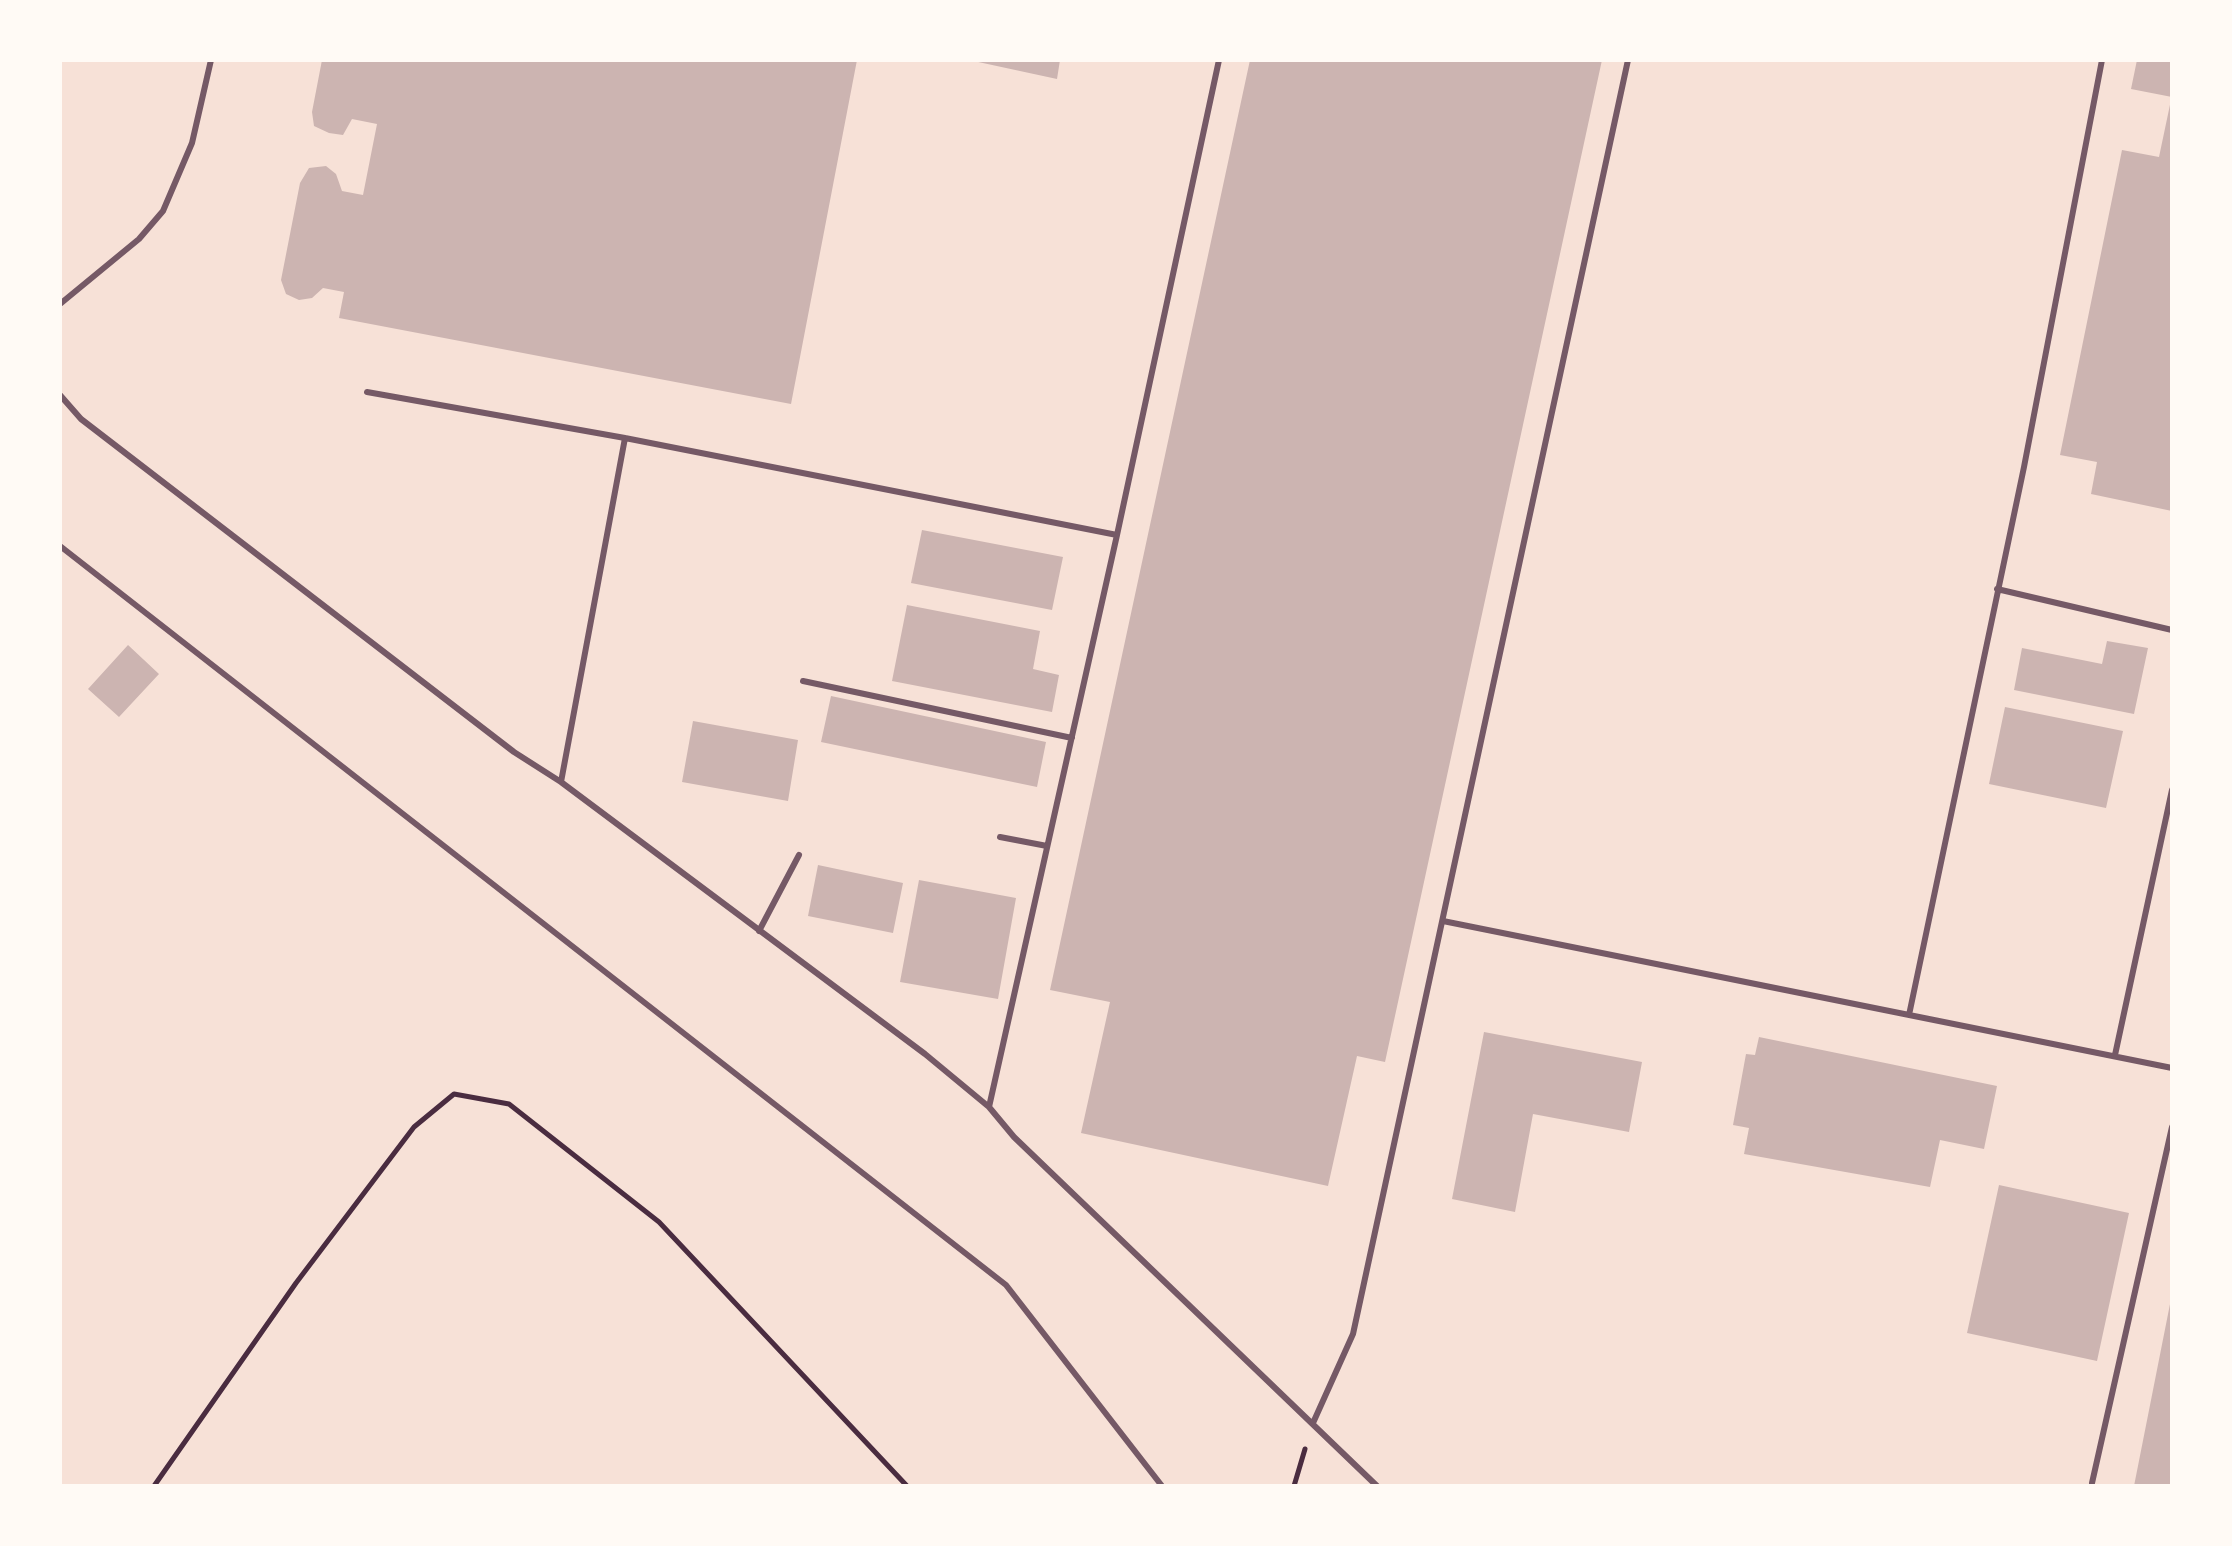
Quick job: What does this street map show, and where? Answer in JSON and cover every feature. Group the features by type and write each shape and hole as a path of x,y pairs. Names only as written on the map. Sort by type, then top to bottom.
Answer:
{"lane":[{"path":"60,304 139,239 163,211 192,143 211,60"},
{"path":"989,1107 1219,60"},
{"path":"1313,1423 1353,1334 1628,60"},
{"path":"1909,1015 2027,452 2102,60"},
{"path":"367,392 625,438 1117,535"},
{"path":"60,395 81,419 514,752 561,782 925,1054 989,1107 1014,1137 1377,1486"},
{"path":"561,782 625,438"},
{"path":"60,546 1006,1285 1162,1486"},
{"path":"1997,589 2172,630"},
{"path":"803,681 1072,738"},
{"path":"2115,1055 2172,790"},
{"path":"1000,837 1047,846"},
{"path":"759,931 799,855"},
{"path":"1443,921 2172,1068"},
{"path":"2092,1483 2172,1127"}],"path":[{"path":"154,1486 296,1283 414,1127 454,1094 509,1104 659,1222 907,1486"},
{"path":"1294,1486 1313,1423"}],"building":[{"path":"322,60 857,60 791,404 339,318 344,292 323,288 312,298 299,300 286,294 281,280 300,183 309,168 326,166 336,174 342,191 363,195 377,124 352,119 343,135 314,126 312,112"},
{"path":"969,60 1060,60 1057,79"},
{"path":"1250,60 1602,60 1385,1062 1357,1056 1328,1186 1081,1133 1110,1002 1050,990"},
{"path":"2137,60 2172,60 2172,97 2131,89"},
{"path":"2171,100 2172,511 2091,494 2097,462 2060,455 2122,150 2159,157"},
{"path":"922,530 1063,557 1052,610 911,583"},
{"path":"907,605 1040,631 1033,669 1059,675 1052,712 892,681"},
{"path":"2107,641 2148,648 2134,714 2014,690 2022,648 2102,664"},
{"path":"128,645 159,674 119,717 88,689"},
{"path":"831,696 1046,742 1037,787 821,742"},
{"path":"2005,707 2123,731 2106,808 1989,784"},
{"path":"693,721 798,740 788,801 682,782"},
{"path":"818,865 903,883 893,933 808,916"},
{"path":"919,880 1016,898 998,999 900,982"},
{"path":"1484,1032 1642,1062 1629,1132 1533,1114 1515,1212 1452,1199"},
{"path":"1759,1037 1997,1086 1984,1149 1940,1140 1930,1187 1744,1154 1749,1128 1733,1125 1746,1054 1755,1055"},
{"path":"1999,1185 2129,1213 2097,1361 1967,1333"},
{"path":"2171,1299 2172,1486 2134,1486"}]}
